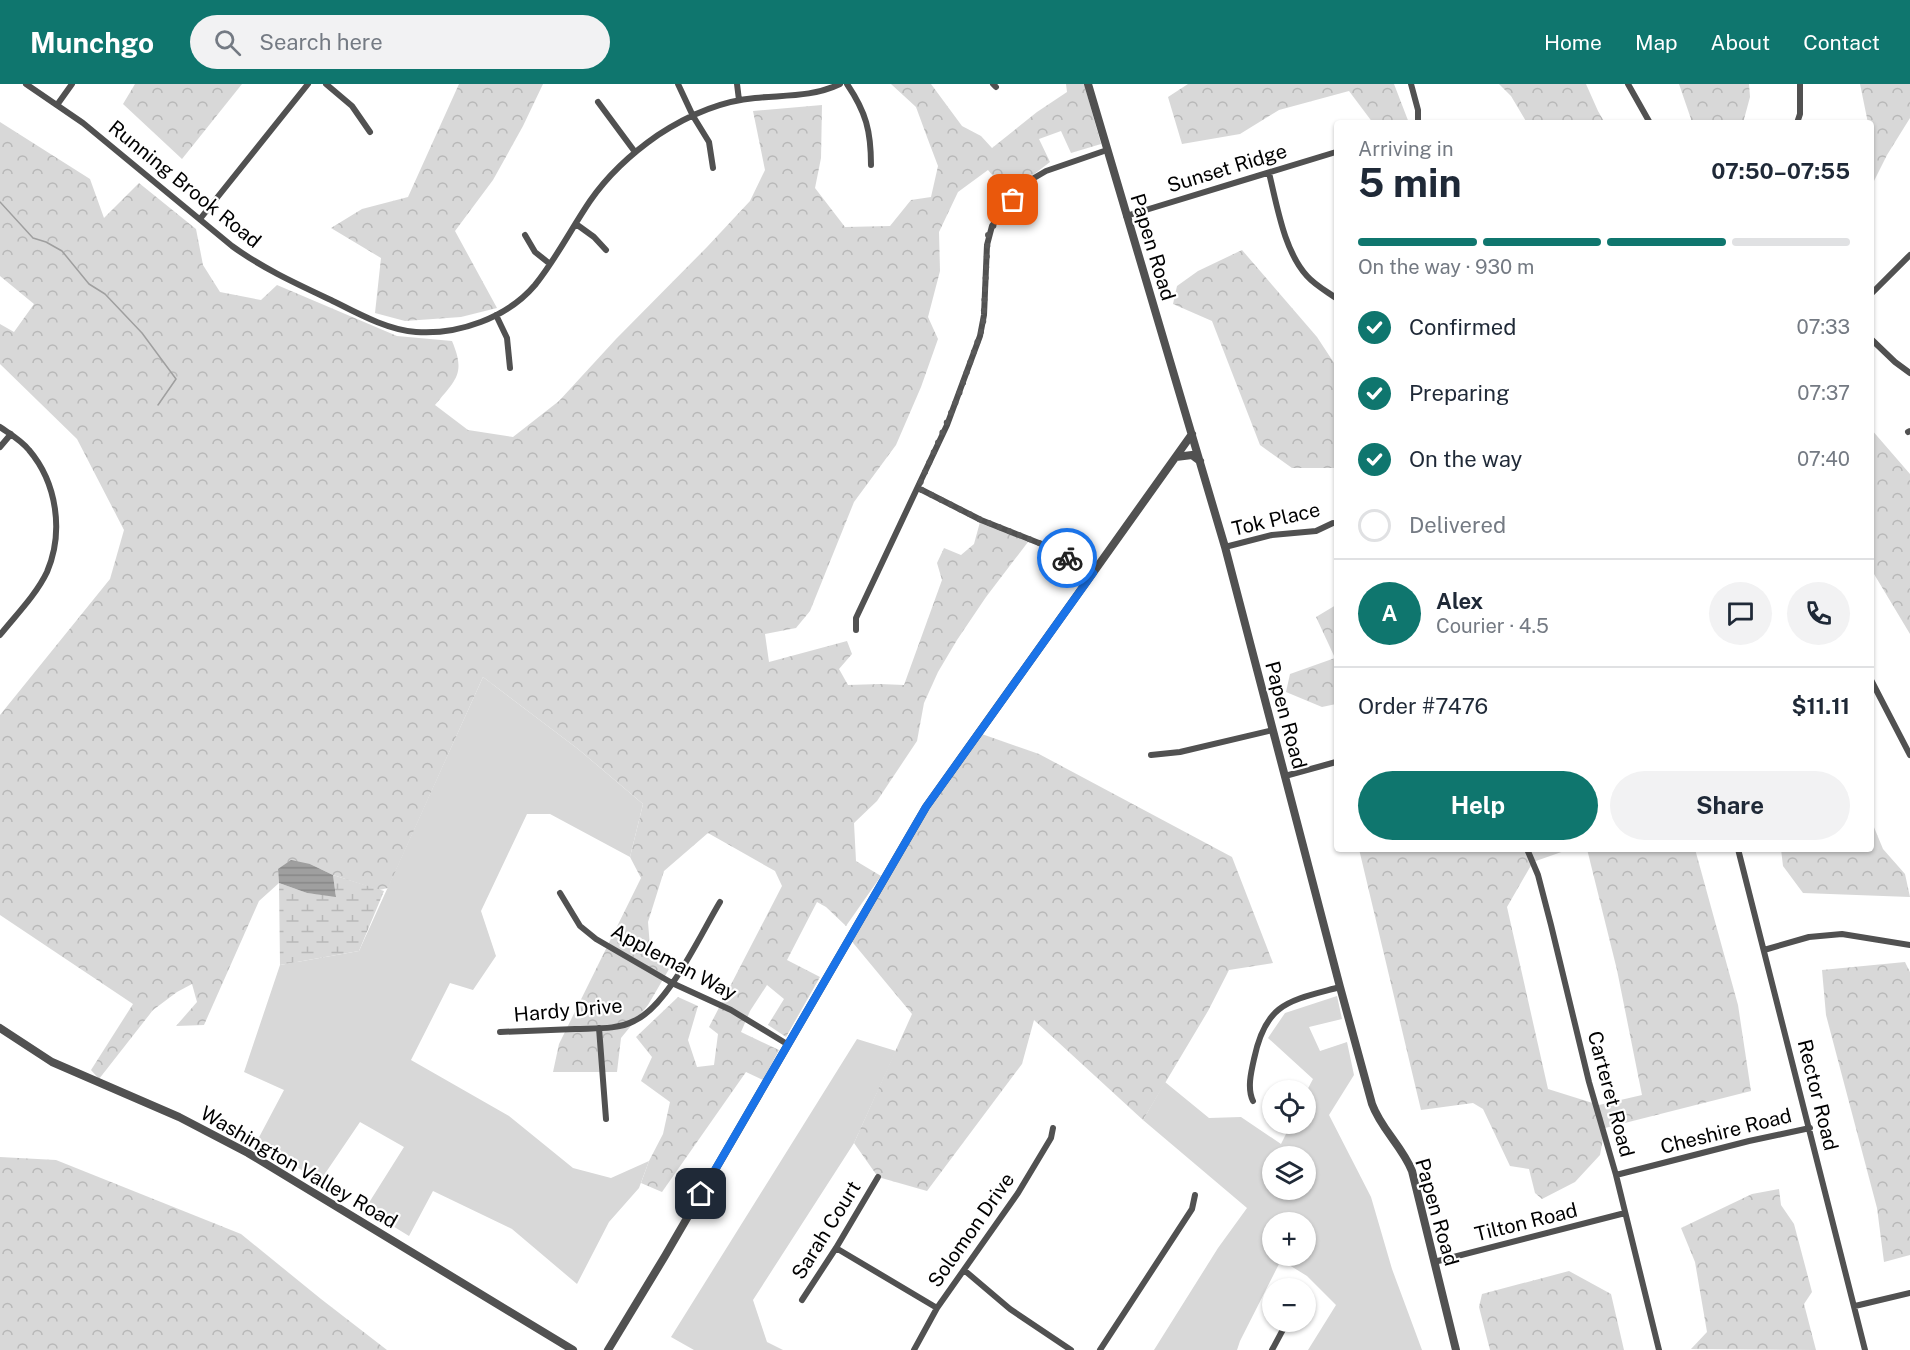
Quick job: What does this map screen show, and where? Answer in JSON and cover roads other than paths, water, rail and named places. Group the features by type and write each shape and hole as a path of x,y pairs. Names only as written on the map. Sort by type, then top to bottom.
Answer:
{"street":[{"name":"Running Brook Road","path":"26,84 83,123 232,246 260,265 361,315 403,330 416,332 449,330 483,321 496,315 526,294 550,264 605,182 635,152 659,135 693,116 739,100 809,94 840,84"},
{"path":"57,105 72,84"},
{"path":"200,219 308,84"},
{"path":"326,84 352,106 370,132"},
{"path":"678,84 693,116 709,142 713,168"},
{"path":"737,84 739,100"},
{"path":"846,84 856,97 865,116 870,136 871,165"},
{"name":"Papen Road","path":"1088,84 1225,547 1375,1112 1398,1145 1412,1171 1456,1350"},
{"path":"1412,84 1418,120"},
{"path":"1628,84 1648,120"},
{"path":"1798,120 1800,84"},
{"path":"598,102 635,152"},
{"path":"856,630 856,618 918,488 958,397 983,326 987,245 992,226 1034,178 1046,171 1107,150"},
{"name":"Sunset Ridge","path":"1126,216 1334,153"},
{"path":"1269,173 1277,207 1296,263 1314,283 1334,297"},
{"path":"576,224 594,237 606,250"},
{"path":"525,235 537,255 550,264"},
{"path":"1874,291 1910,255"},
{"path":"496,315 507,338 510,368"},
{"path":"1874,342 1910,373"},
{"path":"0,427 29,450 47,480 54,502 57,534 50,564 42,581 0,635"},
{"path":"0,447 11,434"},
{"path":"608,1350 926,807 1192,434"},
{"path":"1176,457 1192,455 1200,461"},
{"path":"918,488 981,520 1049,547 1093,573"},
{"name":"Tok Place","path":"1225,547 1272,535 1316,531 1334,523"},
{"path":"1874,686 1910,755"},
{"path":"1151,755 1180,752 1273,730"},
{"path":"1285,776 1334,763"},
{"name":"Carteret Road","path":"1528,852 1538,875 1659,1350"},
{"name":"Rector Road","path":"1739,852 1865,1350"},
{"name":"Appleman Way","path":"560,893 574,918 586,932 672,983 731,1010 788,1044"},
{"name":"Hardy Drive","path":"500,1032 599,1028 634,1021 656,1006 720,902"},
{"path":"1764,950 1809,937 1842,934 1910,945"},
{"path":"1253,1101 1250,1085 1258,1042 1276,1010 1291,1001 1340,987"},
{"name":"Washington Valley Road","path":"0,1028 52,1062 178,1117 248,1153 573,1350"},
{"path":"599,1028 606,1119"},
{"name":"Solomon Drive","path":"914,1350 937,1308 1018,1193 1051,1138 1053,1128"},
{"name":"Cheshire Road","path":"1616,1175 1810,1128"},
{"name":"Sarah Court","path":"802,1300 878,1177"},
{"path":"1100,1350 1192,1209 1195,1195"},
{"name":"Tilton Road","path":"1434,1262 1625,1213"},
{"path":"836,1248 937,1308"},
{"path":"964,1270 1010,1309 1071,1350"},
{"path":"1855,1306 1910,1293"},
{"path":"1272,1350 1282,1332"}],"waterway":[{"path":"0,202 33,238 62,251 89,284 105,294 142,333 176,379 158,405"}]}
